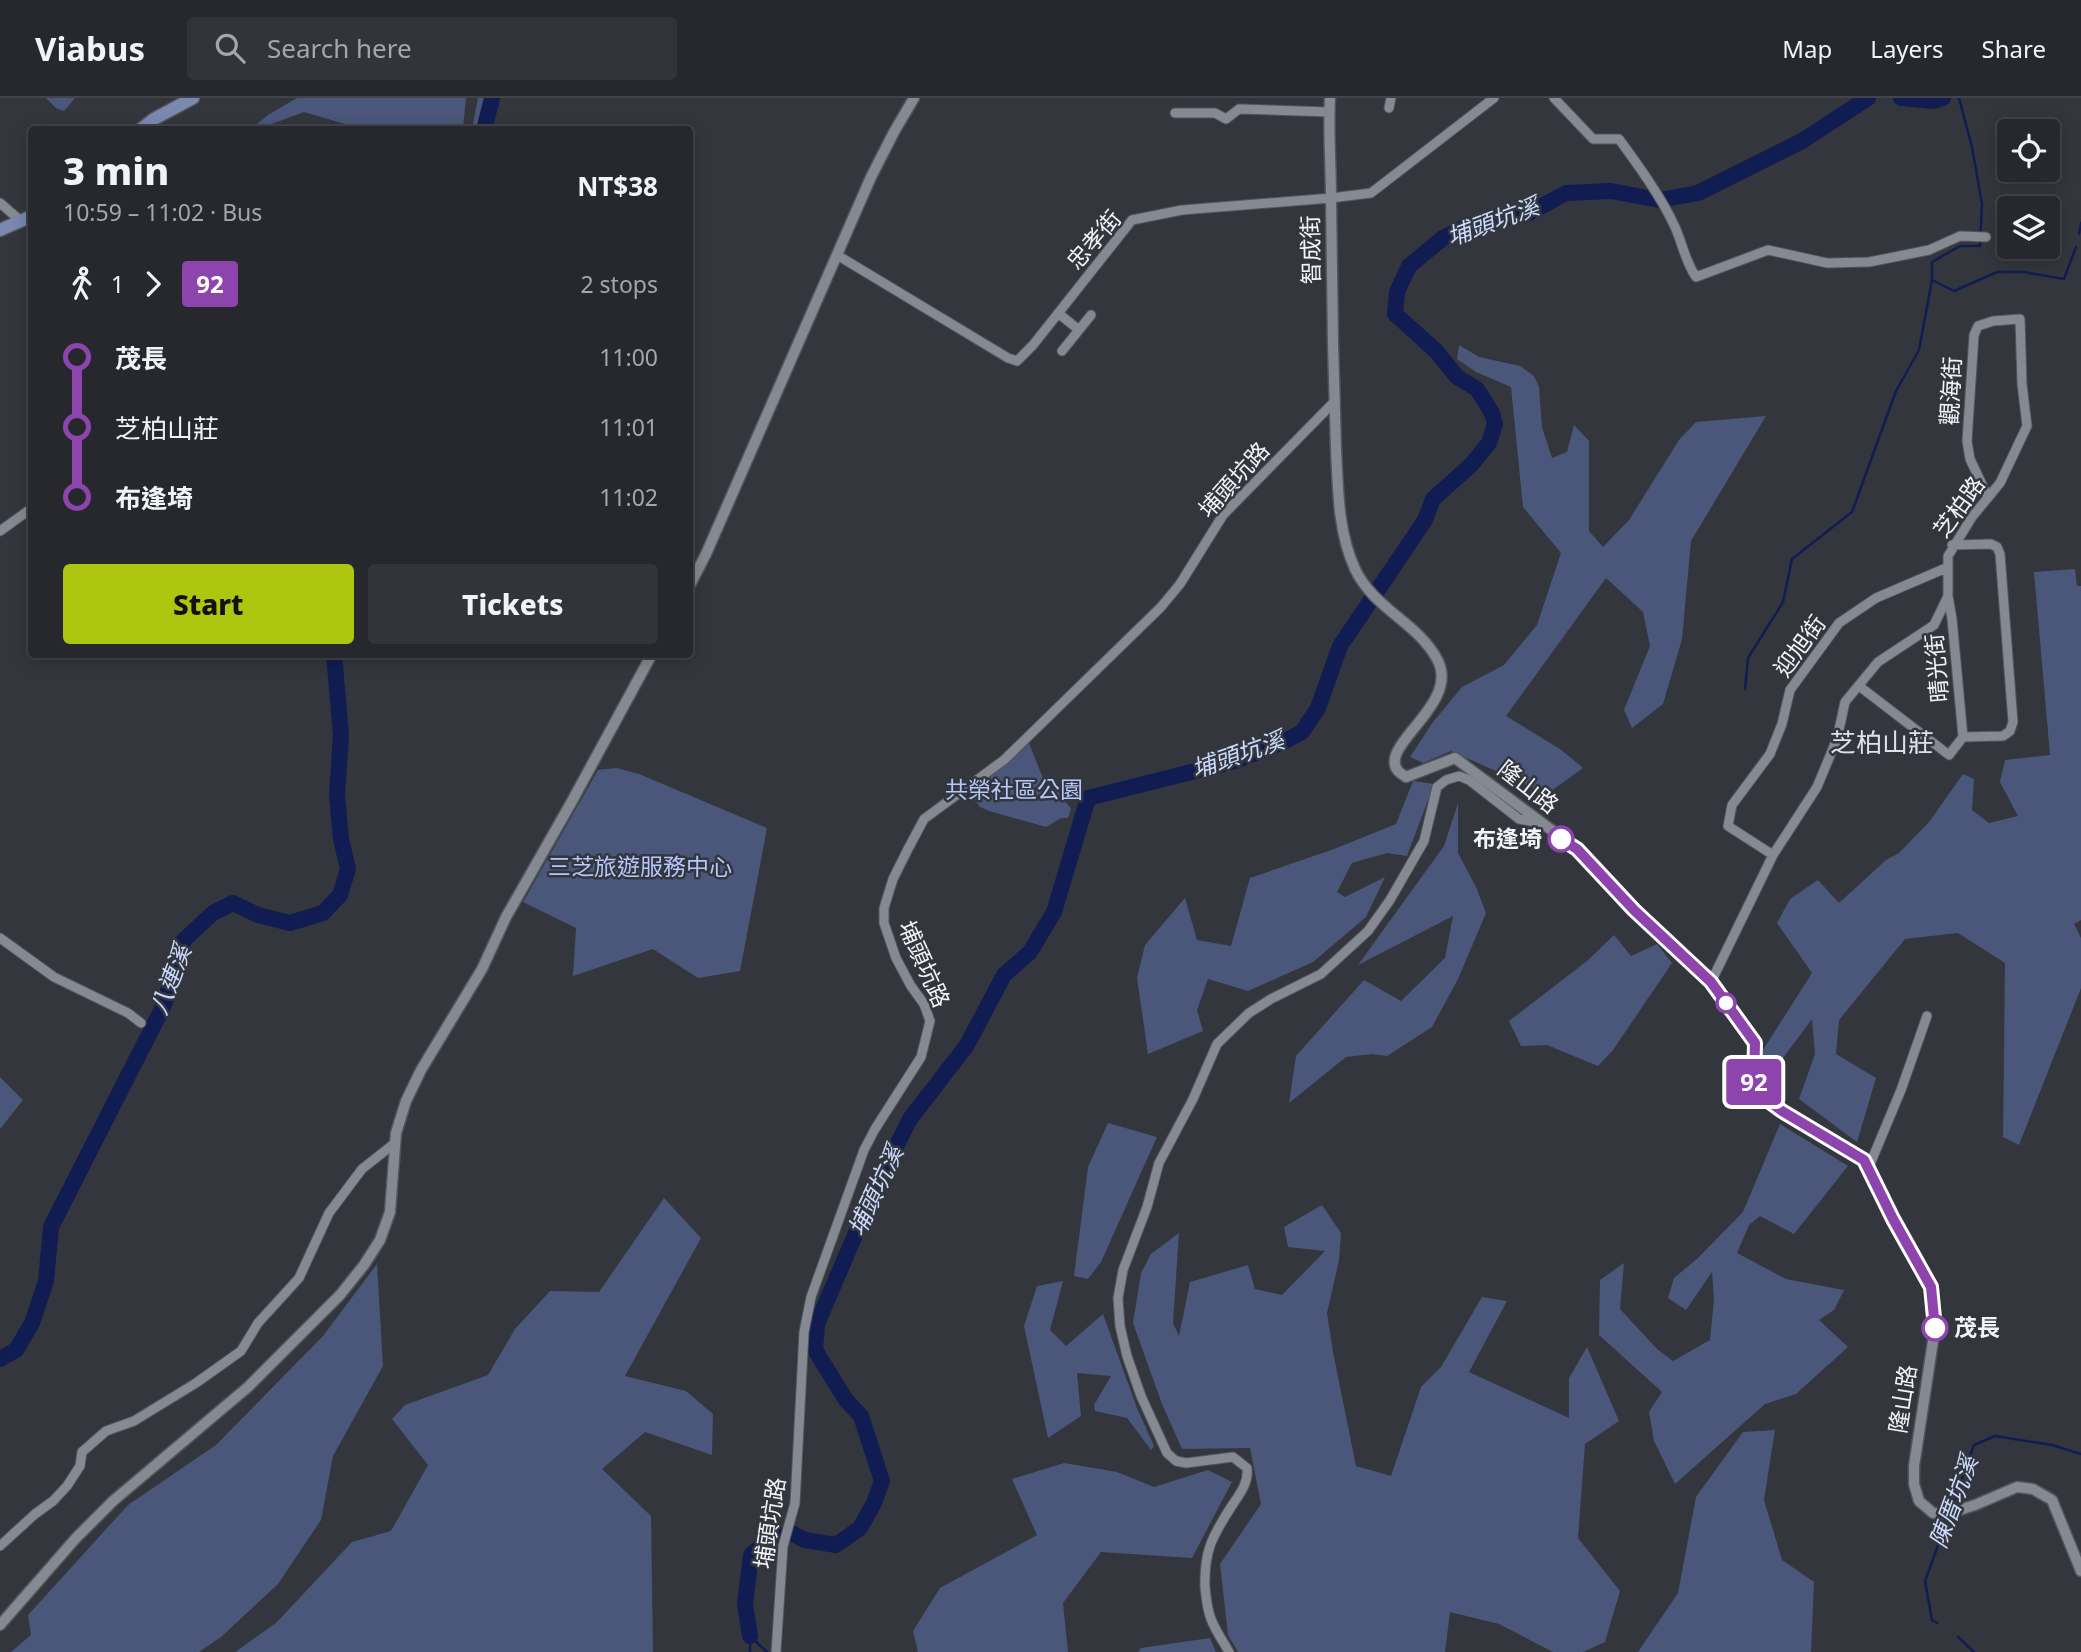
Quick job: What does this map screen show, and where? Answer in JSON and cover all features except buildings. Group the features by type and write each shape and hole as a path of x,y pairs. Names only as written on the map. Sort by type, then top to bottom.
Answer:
{"main road":[{"path":"145,126 193,98"},
{"path":"0,230 26,219"}],"street":[{"path":"693,579 871,177 914,98"},
{"name":"智成街","path":"1330,98 1335,401"},
{"name":"忠孝街","path":"837,255 1017,361 1132,220 1182,210 1371,193 1494,98"},
{"path":"1554,98 1593,139 1619,139 1674,225 1683,255 1696,277 1768,250 1827,264 1870,261 1929,250 1960,236 1986,237"},
{"path":"1175,113 1215,113 1226,119 1239,109 1329,112"},
{"path":"0,203 26,219"},
{"path":"1058,313 1079,330"},
{"path":"1062,351 1091,315"},
{"name":"芝柏路","path":"1948,596 1947,568 1952,545 2000,483 2027,426 2022,384 2020,319"},
{"name":"觀海街","path":"1988,497 1970,459 1968,441 1974,335 1978,326 1993,321 2020,319"},
{"name":"隆山路","path":"1335,401 1340,522 1355,569 1366,588 1382,606 1406,625 1433,652 1439,663 1441,676 1437,698 1396,751 1394,761 1397,771 1406,777 1455,758 1577,849 1634,910 1711,982 1755,1043 1754,1082 1759,1094 1782,1111 1864,1160 1931,1287 1935,1328 1914,1466 1914,1484 1919,1501 1933,1513 1949,1513 2017,1487 2033,1489 2052,1500 2081,1571"},
{"name":"埔頭坑路","path":"776,1652 783,1546 795,1503 804,1332 811,1297 864,1150 874,1129 921,1057 930,1021 924,1004 895,958 884,923 884,908 893,879 924,819 1004,760 1134,635 1180,584 1223,516 1335,401"},
{"path":"0,531 28,511"},
{"path":"1859,686 1949,755 1963,737 2003,736 2010,730 2014,722 2000,554 1997,547 1991,544 1952,545"},
{"name":"迎旭街","path":"1773,855 1727,826 1732,805 1770,754 1782,724 1790,690 1839,623 1876,598 1947,568"},
{"path":"1711,982 1773,855 1817,787 1837,739 1845,702 1878,662 1934,625 1948,596"},
{"name":"晴光街","path":"1948,596 1963,737"},
{"path":"0,1625 76,1538 113,1501 248,1387 340,1295 364,1265 380,1240 390,1212 396,1133 406,1101 421,1070 482,969 506,917 572,803 650,658"},
{"path":"1229,1652 1210,1619 1206,1601 1206,1553 1212,1538 1244,1486 1248,1475 1247,1468 1233,1457 1186,1463 1176,1461 1167,1453 1141,1396 1120,1326 1118,1298 1123,1270 1146,1207 1158,1163 1193,1099 1217,1044 1249,1013 1321,974 1368,931 1390,900 1424,841 1437,787 1446,780 1459,776 1477,786 1519,819 1539,822"},
{"path":"0,938 54,976 128,1013 141,1023"},
{"path":"1868,1169 1901,1090 1927,1016"},
{"path":"0,1546 67,1486 80,1466 82,1452 106,1431 134,1421 241,1352 258,1323 299,1278 329,1213 362,1169 395,1143"}],"green space":[{"path":"46,98 75,98 64,111 56,108"},
{"path":"297,98 466,98 463,126 352,126 304,112 266,126 255,126"},
{"path":"478,98 499,98 492,126 473,126"},
{"path":"1459,345 1479,357 1520,366 1534,376 1539,387 1542,427 1552,458 1567,452 1574,425 1589,441 1589,531 1603,547 1629,520 1679,440 1696,422 1766,416 1691,541 1682,639 1663,704 1632,728 1624,710 1650,646 1643,612 1606,578 1506,716 1560,749 1583,768 1547,794 1451,751 1423,763 1410,757 1433,722 1462,687 1504,665 1537,625 1561,553 1523,507 1511,387 1476,372 1457,359"},
{"path":"2075,569 2077,586 2081,586 2081,920 2074,924 2081,938 2081,988 2019,1145 2003,1137 2005,963 1958,933 1905,939 1839,1020 1836,1054 1876,1078 1857,1142 1799,1099 1815,1054 1812,1019 1763,1085 1761,1053 1812,973 1777,923 1790,899 1818,880 1839,903 1886,860 1899,853 1929,822 1963,774 1974,779 1972,810 1989,823 2018,816 2000,782 2005,760 2050,755 2034,572"},
{"name":"共榮社區公園","path":"1029,743 1043,778 1055,788 1071,809 1068,818 1061,818 1046,827 980,807 968,790"},
{"name":"三芝旅遊服務中心","path":"616,768 639,774 767,828 740,971 698,978 653,949 573,976 576,928 523,902 598,770"},
{"path":"1413,781 1434,784 1407,856 1387,853 1352,863 1337,892 1345,897 1385,877 1366,917 1313,962 1248,991 1208,979 1197,1010 1203,1031 1148,1054 1137,978 1145,945 1185,898 1197,940 1231,946 1250,878 1396,824"},
{"path":"1458,803 1458,853 1486,913 1458,979 1432,1027 1387,1056 1372,1054 1346,1057 1289,1103 1296,1056 1364,980 1401,1001 1445,958 1453,916 1358,965 1444,846"},
{"path":"1614,935 1631,956 1657,944 1672,963 1613,1050 1598,1066 1547,1045 1521,1046 1509,1021 1587,961"},
{"path":"0,1077 23,1100 0,1129"},
{"path":"1108,1123 1157,1137 1101,1262 1088,1279 1074,1276 1088,1167"},
{"path":"1780,1124 1848,1166 1794,1234 1760,1216 1749,1225 1737,1253 1786,1279 1844,1290 1834,1310 1819,1320 1848,1347 1796,1394 1765,1404 1675,1484 1654,1441 1649,1412 1662,1392 1599,1335 1600,1280 1624,1263 1620,1309 1657,1349 1673,1361 1710,1340 1714,1299 1712,1272 1686,1310 1668,1298 1674,1278 1698,1258 1743,1212"},
{"path":"664,1198 701,1238 625,1376 686,1391 713,1414 712,1455 645,1432 602,1469 651,1516 653,1652 235,1652 276,1623 352,1542 391,1531 428,1465 392,1419 405,1405 488,1375 515,1329 550,1291 599,1292"},
{"path":"1322,1205 1341,1233 1339,1260 1327,1313 1356,1466 1391,1476 1421,1387 1441,1367 1482,1297 1507,1301 1469,1372 1569,1418 1569,1378 1587,1347 1619,1421 1585,1444 1578,1538 1620,1591 1605,1642 1583,1652 1553,1652 1499,1624 1450,1612 1445,1652 1238,1652 1228,1635 1220,1564 1261,1504 1250,1448 1182,1449 1162,1404 1133,1323 1141,1273 1151,1254 1179,1233 1173,1323 1179,1336 1190,1282 1248,1265 1255,1289 1282,1295 1325,1251 1288,1247 1284,1227"},
{"path":"377,1264 383,1366 333,1456 321,1520 278,1584 221,1637 199,1652 11,1652 31,1635 28,1615 128,1505 216,1445 323,1336"},
{"path":"1063,1281 1050,1330 1066,1346 1103,1314 1137,1408 1154,1446 1151,1450 1127,1418 1095,1411 1094,1405 1111,1376 1077,1373 1081,1416 1048,1438 1024,1326 1037,1286"},
{"path":"1775,1430 1764,1500 1782,1560 1814,1582 1811,1652 1638,1652 1678,1593 1696,1497 1743,1432"},
{"path":"1064,1463 1117,1472 1154,1487 1208,1470 1232,1482 1192,1558 1101,1552 1063,1603 1068,1652 918,1652 913,1631 940,1588 1037,1535 1012,1479"},
{"path":"1210,1638 1216,1652 1138,1652 1141,1648"}],"waterway":[{"name":"八連溪","path":"485,126 492,98"},
{"name":"埔頭坑溪","path":"789,1532 805,1540 836,1545 860,1528 874,1503 882,1481 861,1416 846,1400 815,1350 817,1324 876,1186 910,1119 967,1045 1004,975 1030,952 1054,912 1088,798 1235,761 1302,732 1318,708 1340,646 1425,520 1433,499 1471,465 1489,443 1495,424 1492,413 1477,389 1457,377 1436,351 1395,314 1397,292 1409,266 1443,238 1468,226 1529,213 1566,193 1611,191 1659,200 1698,193 1802,141 1868,98"},
{"name":"埔頭坑溪","path":"1901,98 1934,101 1943,98"},
{"path":"1932,280 1932,262 1960,246 1980,246 1982,204 1972,147 1959,98"},
{"path":"2079,234 2081,223"},
{"path":"1745,689 1748,658 1783,602 1792,559 1852,512 1896,391 1919,350 1932,280 1954,291 1997,272 2024,272 2064,279 2076,247"},
{"name":"八連溪","path":"0,1359 16,1350 32,1323 46,1281 51,1227 163,1007 184,940 213,913 233,903 258,915 290,923 323,913 340,895 348,869 341,839 337,796 341,735 334,658"},
{"name":"陳厝坑溪","path":"1951,1509 1974,1445 1995,1436 2052,1445 2081,1454"},
{"name":"陳厝坑溪","path":"1937,1623 1932,1620 1925,1581 1948,1518"},
{"name":"埔頭坑溪","path":"750,1636 745,1604 751,1555 779,1535"},
{"name":"埔頭坑溪","path":"750,1636 767,1652"},
{"name":"陳厝坑溪","path":"1958,1637 1974,1652"},
{"path":"750,1638 750,1652"}],"bus line":[{"name":"92","path":"1561,839 1577,849 1634,910 1711,982 1755,1043 1754,1082 1759,1094 1782,1111 1864,1160 1931,1287 1935,1328"}],"place":[{"name":"布逢埼","path":"1561,839"},
{"name":"茂長","path":"1935,1328"}],"district":[{"name":"芝柏山莊","path":"1882,743"}]}
